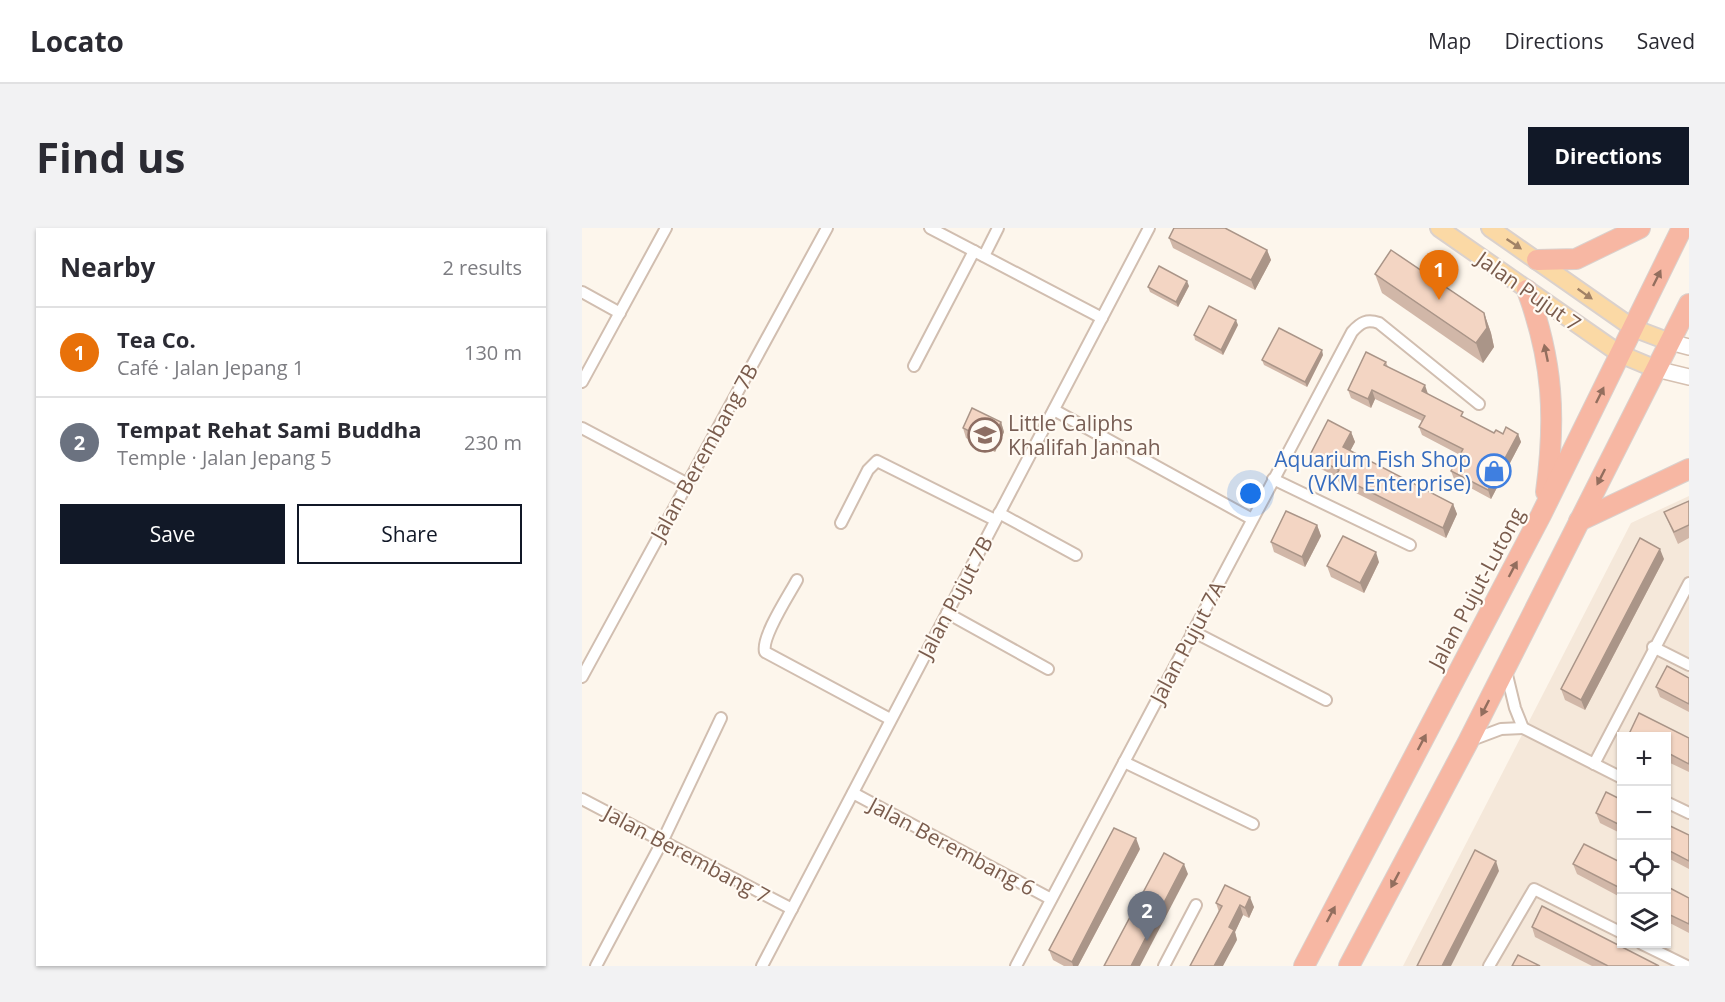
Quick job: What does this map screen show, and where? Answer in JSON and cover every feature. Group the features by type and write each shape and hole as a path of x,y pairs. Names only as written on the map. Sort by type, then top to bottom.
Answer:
{"highway":[{"path":"1538,260 1576,259 1640,228"},
{"name":"Jalan Pujut-Lutong","path":"1304,966 1541,515 1682,228"},
{"path":"1527,290 1541,332 1552,394 1551,457 1541,515"},
{"path":"1349,966 1468,742 1656,369 1680,345 1689,304"},
{"path":"1579,521 1689,469"}],"main road":[{"name":"Jalan Pujut 7","path":"1439,228 1620,354 1656,369"},
{"name":"Jalan Pujut 7","path":"1490,228 1633,328 1680,345"}],"street":[{"path":"582,382 666,228"},
{"name":"Jalan Berembang 7B","path":"582,677 827,228"},
{"path":"930,228 1102,318"},
{"path":"914,366 979,254 998,228"},
{"name":"Jalan Pujut 7B","path":"762,966 890,718 1149,228"},
{"path":"582,292 620,313"},
{"name":"Jalan Pujut 7A","path":"1016,966 1352,332 1363,322 1370,320 1379,323 1479,404"},
{"path":"1656,369 1689,377"},
{"path":"1054,410 1252,519"},
{"path":"582,428 686,483"},
{"path":"841,523 868,470 878,461 1076,555"},
{"path":"1273,479 1410,545"},
{"path":"797,580 768,636 764,647 765,652 890,718"},
{"path":"1594,764 1653,647 1689,583"},
{"path":"946,613 1048,669"},
{"path":"1192,631 1326,700"},
{"path":"1653,647 1689,665"},
{"path":"1505,668 1515,708 1523,728"},
{"path":"596,966 663,840 722,718"},
{"path":"1468,742 1501,729 1523,728 1617,776"},
{"path":"1124,762 1253,824"},
{"name":"Jalan Berembang 6","path":"852,793 1051,899"},
{"name":"Jalan Berembang 7","path":"582,799 792,909"},
{"path":"1671,804 1689,813"},
{"path":"1490,966 1534,889 1617,930"},
{"path":"1164,966 1196,905"},
{"path":"1650,948 1687,966"}],"shaded area":[{"path":"1689,496 1689,966 1403,966 1631,523"}],"building":[{"path":"1174,228 1225,228 1267,250 1251,280 1169,238"},
{"path":"1391,250 1484,313 1487,328 1476,343 1375,274"},
{"path":"1159,266 1187,281 1176,302 1148,287"},
{"path":"1209,306 1236,320 1221,350 1194,335"},
{"path":"1279,328 1322,350 1305,382 1262,360"},
{"path":"1366,352 1386,362 1384,365 1425,385 1422,391 1463,412 1461,416 1494,433 1496,430 1503,434 1506,427 1518,434 1488,490 1451,471 1463,449 1419,427 1425,416 1372,390 1368,399 1348,390"},
{"path":"972,408 1001,422 991,442 963,428"},
{"path":"1328,420 1351,432 1343,447 1453,504 1443,528 1336,475 1339,470 1310,455"},
{"path":"1689,501 1689,525 1674,532 1664,512"},
{"path":"1286,511 1317,525 1302,557 1271,542"},
{"path":"1343,536 1376,552 1360,583 1327,566"},
{"path":"1640,538 1660,549 1581,700 1561,689"},
{"path":"1667,666 1689,678 1689,704 1656,687"},
{"path":"1639,713 1689,738 1689,764 1671,755 1671,732 1630,732"},
{"path":"1606,792 1617,798 1617,824 1596,813"},
{"path":"1671,826 1689,835 1689,861 1671,852"},
{"path":"1114,828 1136,838 1072,962 1049,950"},
{"path":"1584,844 1617,860 1617,886 1573,864"},
{"path":"1475,850 1496,861 1442,966 1417,966"},
{"path":"1164,853 1184,864 1131,966 1104,966"},
{"path":"1225,885 1250,897 1245,908 1240,905 1229,927 1234,930 1214,966 1190,966 1222,906 1216,903"},
{"path":"1671,889 1689,898 1689,924 1671,915"},
{"path":"1542,906 1617,944 1617,948 1624,948 1659,966 1608,966 1532,927"},
{"path":"1518,955 1540,966 1512,966"}],"place":[{"name":"Tea Co.","path":"1439,300"},
{"name":"Little Caliphs Khalifah Jannah","path":"985,435"},
{"name":"Aquarium Fish Shop (VKM Enterprise)","path":"1494,471"},
{"name":"Tempat Rehat Sami Buddha","path":"1147,941"}]}
